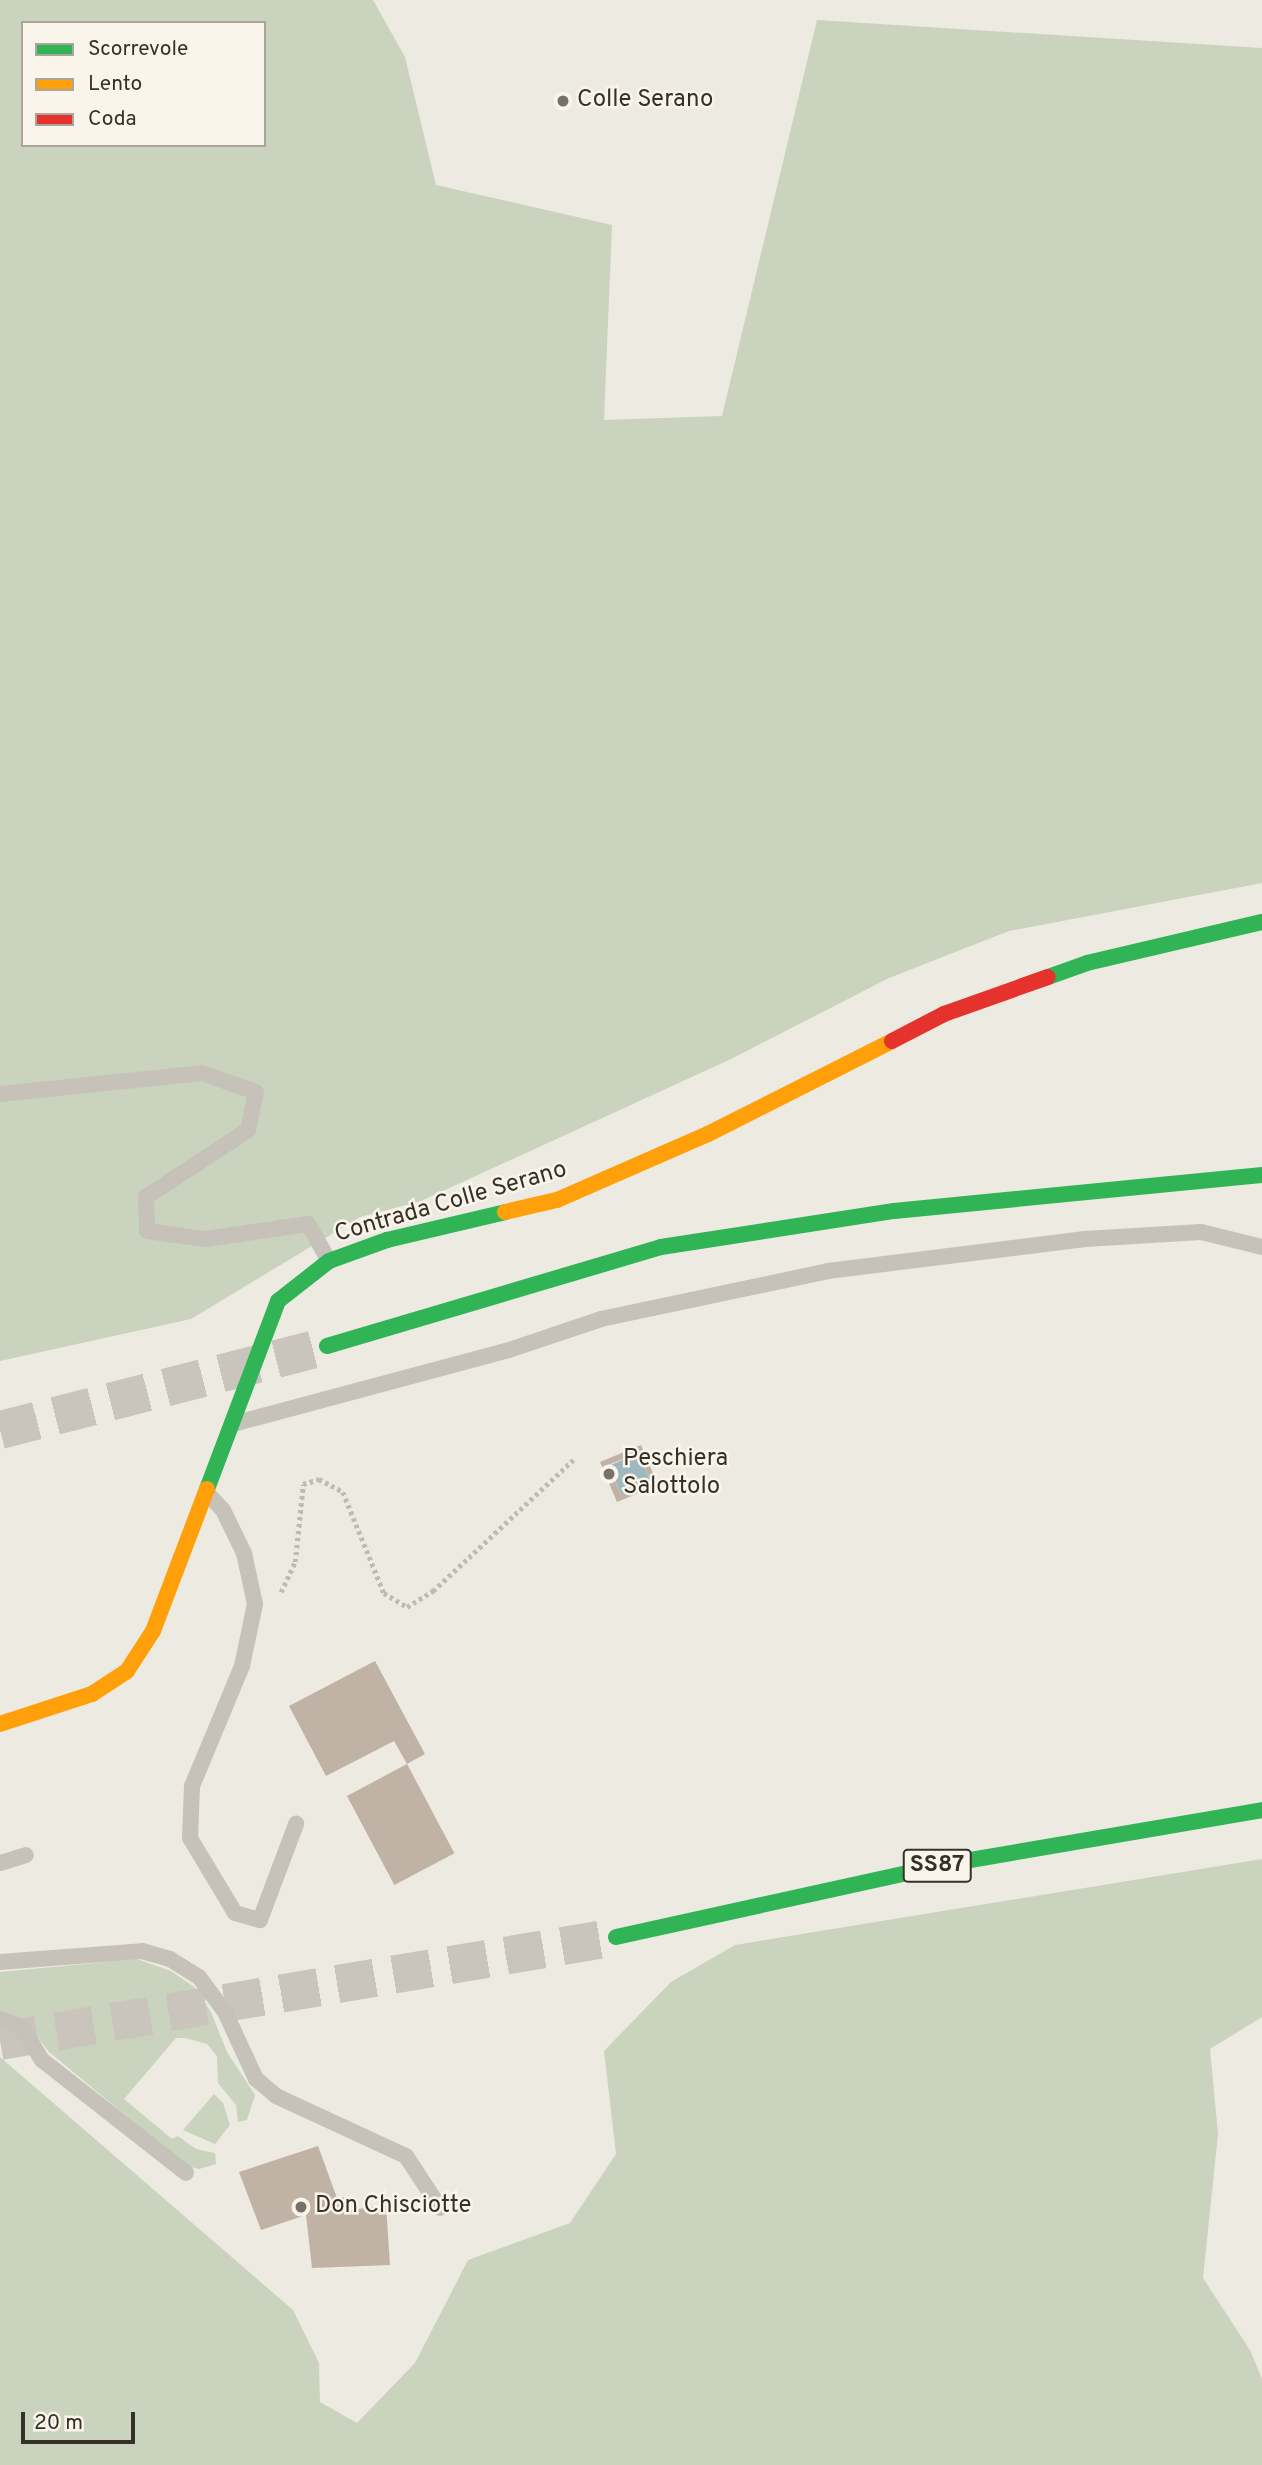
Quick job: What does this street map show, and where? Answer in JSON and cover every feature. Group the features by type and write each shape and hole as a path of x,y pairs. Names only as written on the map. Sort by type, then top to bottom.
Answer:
{"street":[{"name":"Contrada Colle Serano","path":"0,1724 92,1694 127,1671 153,1630 227,1425 278,1301 329,1261 387,1240 557,1200 708,1134 944,1014 1087,962 1262,922"},
{"path":"327,1346 662,1247 894,1211 1262,1175"},
{"name":"SS87","path":"616,1937 947,1864 1262,1810"}],"lane":[{"path":"0,1094 202,1073 256,1093 248,1130 146,1197 147,1231 205,1239 309,1224 329,1261"},
{"path":"227,1425 509,1350 601,1320 828,1271 1085,1239 1201,1231 1262,1247"},
{"path":"204,1490 223,1510 244,1553 256,1604 242,1666 192,1786 190,1838 235,1913 260,1920 296,1824"},
{"path":"0,1863 26,1855"},
{"path":"0,1962 142,1951 170,1959 200,1978 225,2012 256,2078 276,2096 406,2156 440,2208"},
{"path":"0,2019 22,2027 42,2060 186,2173"}],"path":[{"path":"256,1604 281,1592 295,1562 303,1484 319,1479 342,1492 384,1593 407,1607 433,1591 573,1460"}],"green space":[{"path":"0,0 373,0 405,57 436,185 612,225 604,420 722,416 817,20 1262,48 1262,883 1009,931 889,978 731,1059 421,1201 360,1217 191,1319 0,1361"},
{"path":"1262,1859 1262,2017 1210,2049 1218,2134 1203,2278 1250,2350 1262,2379 1262,2465 0,2465 0,2057 293,2310 319,2363 320,2402 357,2423 415,2363 468,2260 570,2223 616,2154 604,2051 671,1982 735,1945"},
{"path":"137,1959 171,1971 194,1987 211,2012 227,2052 255,2095 247,2120 238,2122 236,2105 218,2083 217,2056 207,2044 176,2038 124,2099 172,2139 178,2136 196,2149 215,2153 216,2164 199,2169 187,2166 49,2052 25,2021 0,2012 0,1972"},
{"path":"214,2094 223,2103 230,2125 215,2144 183,2130"}],"water":[{"path":"638,1453 651,1482 622,1495 609,1466"}],"building":[{"name":"Peschiera Salottolo","path":"641,1445 658,1485 617,1502 600,1462","holes":["638,1453 651,1482 621,1494 608,1465"]},
{"path":"375,1661 425,1754 407,1764 394,1741 326,1776 289,1706"},
{"path":"407,1764 454,1853 394,1885 347,1796"},
{"name":"Don Chisciotte","path":"318,2146 337,2198 346,2197 351,2210 386,2205 390,2265 312,2268 306,2215 261,2230 239,2172"}],"tunnel":[{"path":"0,1430 327,1346"},
{"path":"0,2041 616,1937"}],"traffic: fast":[{"path":"1048,977 1087,963 1262,922"},
{"path":"327,1346 661,1247 894,1211 1262,1175"},
{"path":"207,1489 278,1301 329,1261 387,1240 505,1212"},
{"path":"616,1937 947,1864 1262,1810"}],"traffic: slow":[{"path":"505,1212 557,1200 708,1134 892,1041"},
{"path":"0,1724 92,1694 127,1671 153,1631 207,1489"}],"traffic: jam":[{"path":"892,1041 944,1014 1048,977"}],"place":[{"name":"Colle Serano","path":"563,101"},
{"name":"Peschiera Salottolo","path":"609,1474"},
{"name":"Don Chisciotte","path":"301,2207"}]}
